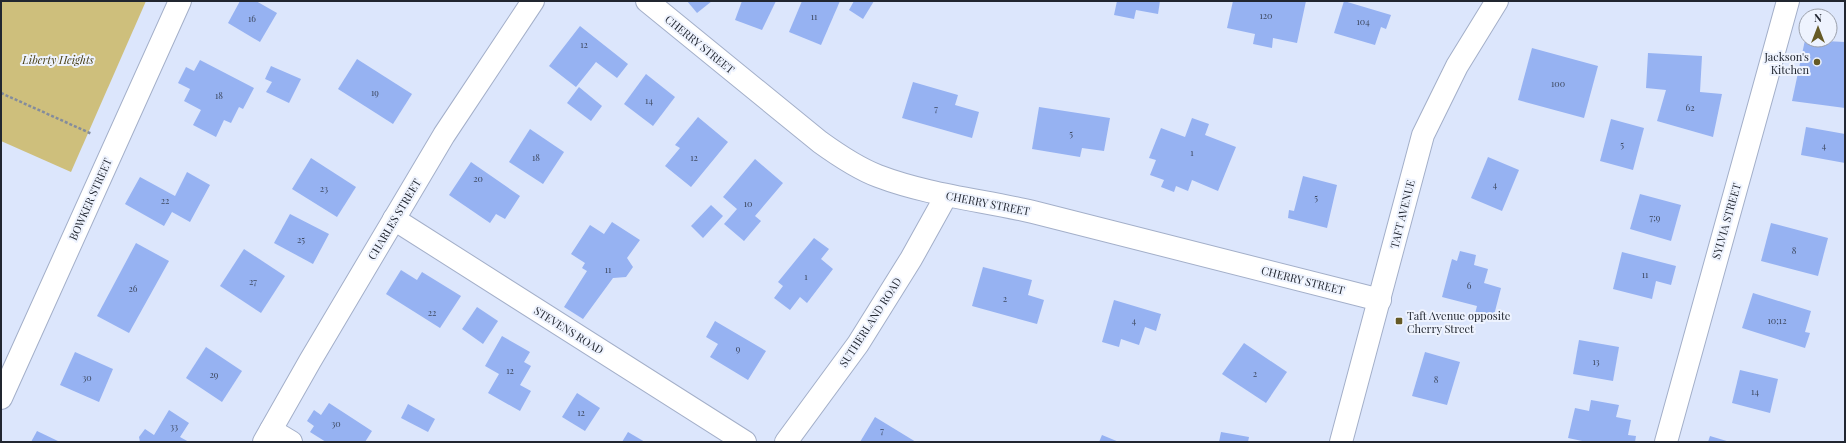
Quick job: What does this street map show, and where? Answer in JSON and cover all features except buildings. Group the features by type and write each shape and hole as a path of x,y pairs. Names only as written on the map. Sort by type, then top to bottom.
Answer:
{"street":[{"name":"BOWKER STREET","path":"1,398 180,1"},
{"name":"CHARLES STREET","path":"267,436 310,360 444,135 533,1"},
{"name":"CHERRY STREET","path":"647,1 820,142 850,163 877,176 946,196 989,202 1033,212 1380,300"},
{"name":"TAFT AVENUE","path":"1341,442 1423,135 1457,66 1497,1"},
{"name":"SYLVIA STREET","path":"1666,442 1788,1"},
{"name":"SUTHERLAND ROAD","path":"786,442 858,344 911,259 946,196"},
{"name":"STEVENS ROAD","path":"394,219 745,442"},
{"path":"267,436 291,442"}],"path":[{"path":"1,93 115,145"}],"green space":[{"name":"Liberty Heights","path":"1,1 146,1 71,172 1,141"}],"place":[{"name":"Jackson's Kitchen","path":"1817,62"},
{"name":"Taft Avenue opposite Cherry Street","path":"1399,321"}]}
